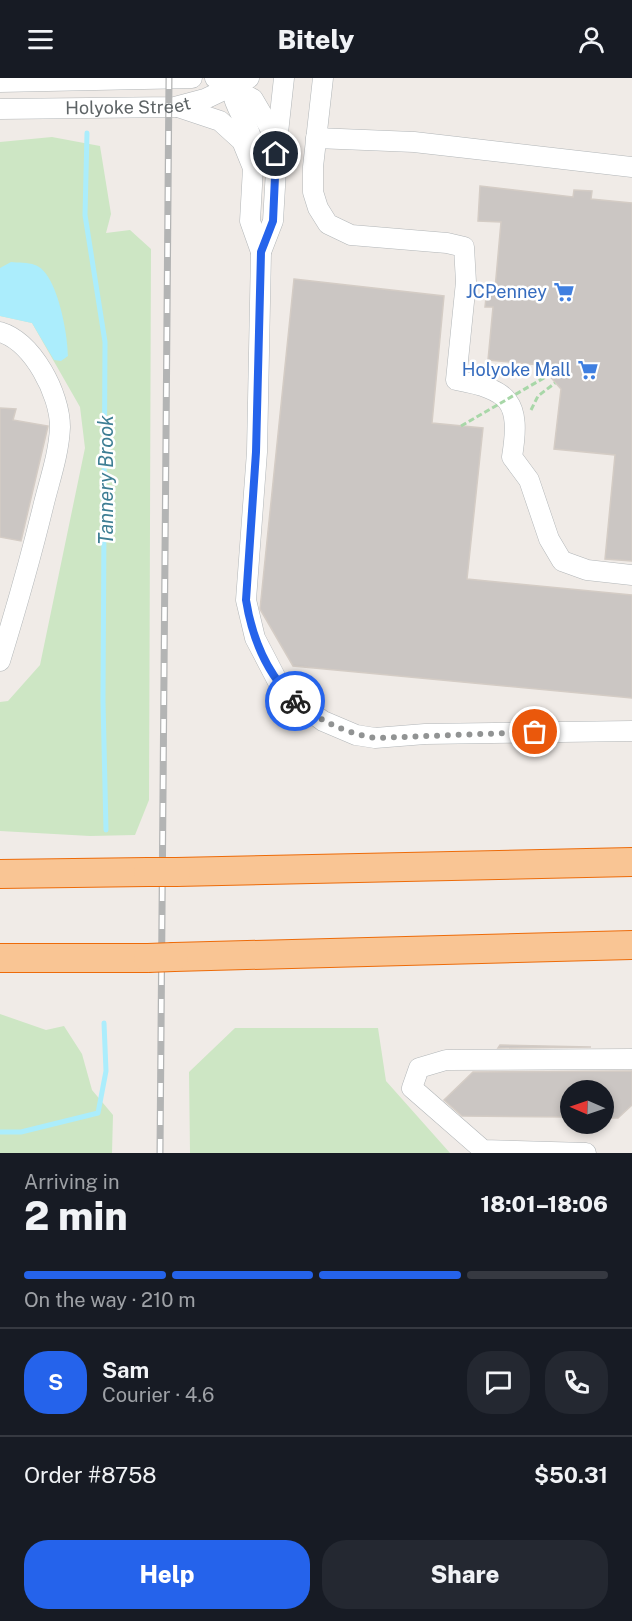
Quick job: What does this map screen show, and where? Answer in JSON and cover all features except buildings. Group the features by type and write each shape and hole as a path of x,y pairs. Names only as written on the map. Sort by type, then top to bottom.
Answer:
{"highway":[{"path":"0,858 114,873"},
{"path":"0,874 632,862"},
{"path":"0,958 153,958 632,945"},
{"path":"0,975 153,958"}],"street":[{"name":"Holyoke Street","path":"0,82 152,81 192,78"},
{"name":"Holyoke Street","path":"0,109 176,107 198,102 226,81 249,78"},
{"path":"284,78 276,154 273,221 261,252 256,452 246,600 255,638 279,684 293,699 324,721 356,735 375,738 425,734 632,731"},
{"path":"323,78 315,138 313,192 318,208 328,224 351,235 447,243 464,247 466,282 456,380 482,385 503,394 514,410 516,431 512,457 529,480 549,539 562,561 587,570 632,575"},
{"path":"226,81 253,99 260,107 270,128 276,154"},
{"path":"226,81 253,140 250,221 261,252"},
{"path":"176,107 192,110 228,126 242,141 253,168"},
{"path":"315,138 414,142 632,167"},
{"path":"0,332 14,338 38,366 51,389 60,427 56,457 24,583 0,662"},
{"path":"586,1153 483,1150 412,1088 419,1068 446,1060 632,1059"}],"path":[{"path":"461,426 549,375"},
{"path":"529,414 538,396 555,383"}],"green space":[{"path":"52,137 100,146 111,214 106,233 130,230 151,249 149,800 135,835 90,836 0,831 0,702 8,701 40,665 85,448 80,407 32,323 0,316 0,142"},
{"path":"0,1014 46,1030 64,1026 82,1054 92,1090 113,1115 112,1153 0,1153"},
{"path":"235,1028 378,1028 386,1081 450,1153 190,1153 189,1072"}],"water":[{"path":"11,262 35,265 43,270 49,279 60,305 66,333 68,356 61,361 54,360 32,323 0,316 0,268"}],"waterway":[{"name":"Tannery Brook","path":"87,133 85,215 105,342 103,701 106,830"},
{"name":"Tannery Brook","path":"0,1132 21,1132 98,1113 106,1071 104,1023"}],"railway":[{"path":"160,1153 169,78"}],"way so far":[{"path":"295,701 324,721 356,735 375,738 389,739 425,734 535,732"}],"place":[{"name":"JCPenney","path":"564,292"},
{"name":"Holyoke Mall","path":"588,370"}],"route":[{"path":"276,154 273,221 261,252 256,452 246,600 249,620 265,660 279,684 295,701"}]}
